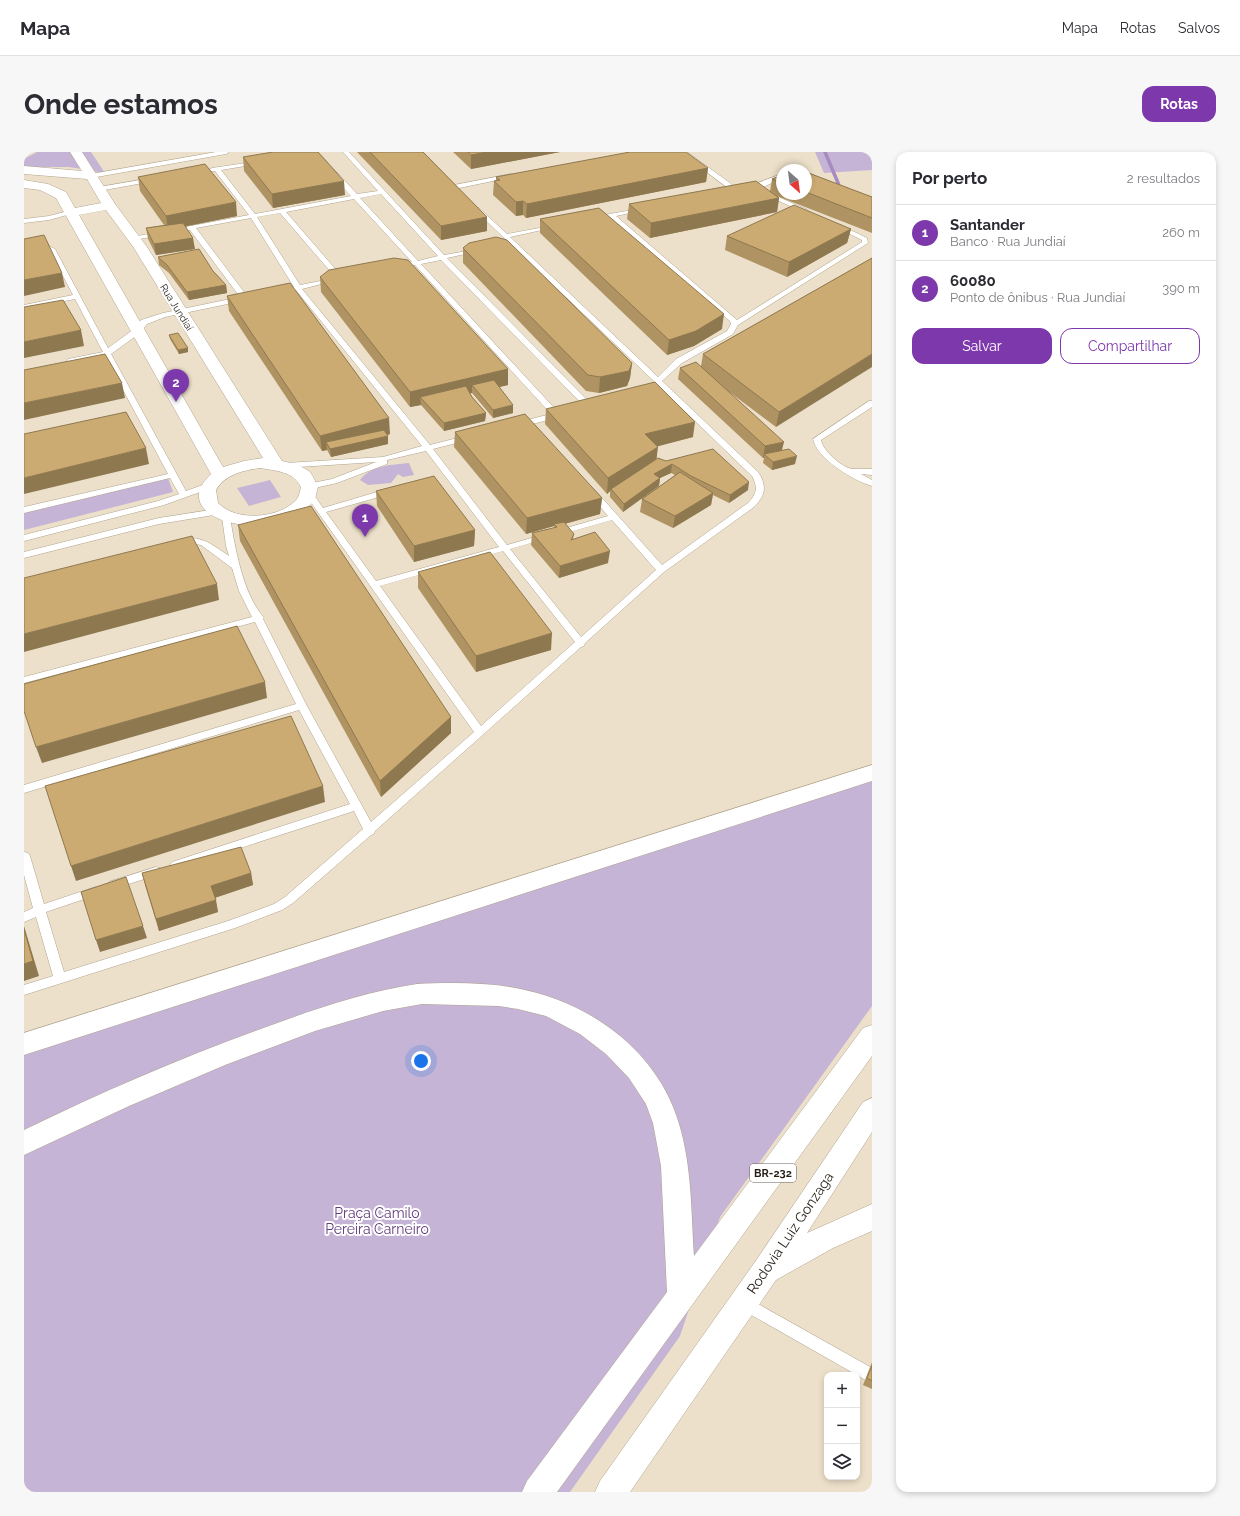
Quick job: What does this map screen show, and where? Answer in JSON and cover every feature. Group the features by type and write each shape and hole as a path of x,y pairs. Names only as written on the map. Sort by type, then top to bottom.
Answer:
{"main road":[{"name":"Rua Jundiaí","path":"76,152 109,205 134,238 180,312 281,465"},
{"path":"24,170 91,176"},
{"path":"24,184 53,190 61,195 72,212 137,331 216,480"},
{"path":"72,212 109,205"},
{"path":"260,463 281,465 297,471 306,478 310,490 304,504 292,513 277,519 254,522 242,521 222,514 212,506 208,499 208,492 216,480 232,469 260,463"},
{"path":"24,1044 872,773"},
{"path":"24,1142 75,1117 243,1046 324,1018 387,999 420,994 514,996 551,1007 586,1023 624,1054 642,1075 661,1109 674,1158 677,1303"},
{"name":"BR-232","path":"538,1492 872,1036"},
{"name":"Rodovia Luiz Gonzaga","path":"611,1492 765,1272 872,1110"},
{"path":"765,1272 823,1239 872,1217"}],"lane":[{"path":"91,176 226,152"},
{"path":"307,153 315,152 556,415"},
{"path":"346,152 443,258 589,406"},
{"path":"684,152 734,190"},
{"path":"202,172 262,161"},
{"path":"217,170 253,216 298,288 428,448 445,476 581,644"},
{"path":"454,187 516,175"},
{"path":"726,192 753,188 776,178"},
{"path":"99,189 162,179"},
{"path":"753,188 810,213"},
{"path":"134,238 381,192"},
{"path":"24,990 231,925 278,907 289,900 370,831 581,644 661,570 751,505 759,497 761,489 756,475 661,384 509,244 505,236 471,203"},
{"path":"588,219 649,207"},
{"path":"282,211 344,278 283,291"},
{"path":"24,221 49,218 72,212"},
{"path":"611,215 733,320 735,324"},
{"path":"649,391 661,384 674,364 730,332 735,324 865,244 866,239 831,223"},
{"path":"505,236 558,225"},
{"path":"62,363 107,353 137,331 144,322 163,315 248,298 192,228"},
{"path":"24,246 38,244 48,246 53,250 107,353 133,411 173,475 184,496"},
{"path":"394,268 482,249"},
{"path":"24,307 76,296"},
{"path":"872,404 817,439 817,444 820,450 835,463 872,483"},
{"path":"510,427 534,424 569,411"},
{"path":"281,465 357,462 403,454 480,434"},
{"path":"403,454 360,472 310,490 321,510 480,733"},
{"path":"849,470 872,472"},
{"path":"24,510 173,475"},
{"path":"24,538 184,496 216,480"},
{"path":"583,481 661,570"},
{"path":"321,510 396,489"},
{"path":"24,555 159,521 222,514 244,591 259,618 302,706 370,831"},
{"path":"374,585 614,517"},
{"path":"175,544 190,540 204,544 236,566"},
{"path":"24,680 259,618"},
{"path":"24,789 302,706"},
{"path":"24,917 40,910 356,806"},
{"path":"24,856 60,978"},
{"path":"743,1302 866,1373"}],"green space":[{"path":"37,152 91,152 105,173 69,167 24,167 24,159"},
{"path":"815,152 872,152 872,170 824,173"},
{"path":"409,463 414,475 403,477 398,474 391,483 368,485 360,480 370,471 389,465"},
{"path":"168,478 173,492 24,530 24,511"},
{"path":"270,480 281,497 249,506 237,488"},
{"name":"Praça Camilo Pereira Carneiro","path":"872,778 872,1006 720,1217 680,1336 570,1492 24,1492 24,1051"}],"building":[{"path":"273,152 318,152 344,181 272,194 243,157"},
{"path":"370,152 423,152 487,217 441,226"},
{"path":"468,152 487,152 471,155"},
{"path":"630,152 686,152 708,168 527,204 523,201 516,202 494,181 500,180 496,177"},
{"path":"205,164 236,202 166,216 138,177"},
{"path":"812,174 872,197 872,218 812,194"},
{"path":"756,181 776,196 776,199 651,223 629,204"},
{"path":"794,205 851,229 789,262 727,236"},
{"path":"599,208 724,314 696,331 669,340 540,219"},
{"path":"183,223 193,238 154,244 146,228"},
{"path":"44,235 62,273 24,280 24,239"},
{"path":"496,237 507,240 632,363 629,371 600,377 588,375 463,248 469,243"},
{"path":"199,249 213,271 226,285 187,292 167,265 158,257"},
{"path":"394,258 408,260 508,369 410,392 320,277 329,270"},
{"path":"872,258 872,354 779,412 703,354"},
{"path":"290,283 389,418 320,436 227,296"},
{"path":"63,300 81,330 24,342 24,307"},
{"path":"178,333 188,348 178,350 169,335"},
{"path":"105,354 122,383 24,403 24,370"},
{"path":"696,362 784,442 765,446 680,368"},
{"path":"494,380 513,405 493,410 472,385"},
{"path":"655,382 695,422 645,434 658,447 608,478 546,409"},
{"path":"466,386 472,397 486,413 444,423 420,397"},
{"path":"126,412 146,448 24,478 24,434"},
{"path":"525,414 602,498 527,518 455,432"},
{"path":"384,430 388,436 330,449 326,442"},
{"path":"713,449 749,482 730,495 691,476 672,464 654,474 660,478 624,504 611,489 658,458 666,461"},
{"path":"789,449 797,456 773,462 764,454"},
{"path":"680,472 713,493 675,516 642,499"},
{"path":"434,476 475,530 414,546 376,491"},
{"path":"311,506 451,717 380,781 238,525"},
{"path":"564,522 574,534 571,540 595,532 610,551 560,566 532,533 557,527 554,524"},
{"path":"192,536 217,584 24,634 24,578"},
{"path":"490,552 552,633 476,656 418,572"},
{"path":"237,626 265,682 36,747 24,711 24,684"},
{"path":"291,716 323,786 71,866 45,786"},
{"path":"241,847 251,873 211,886 216,900 156,919 142,873"},
{"path":"126,877 143,926 96,940 81,892"},
{"path":"24,929 33,961 24,964"},
{"path":"872,1366 872,1381 867,1378"}],"waterway":[{"path":"825,152 841,190"}],"place":[{"name":"60080","path":"176,402"},
{"name":"Santander","path":"365,537"}]}
